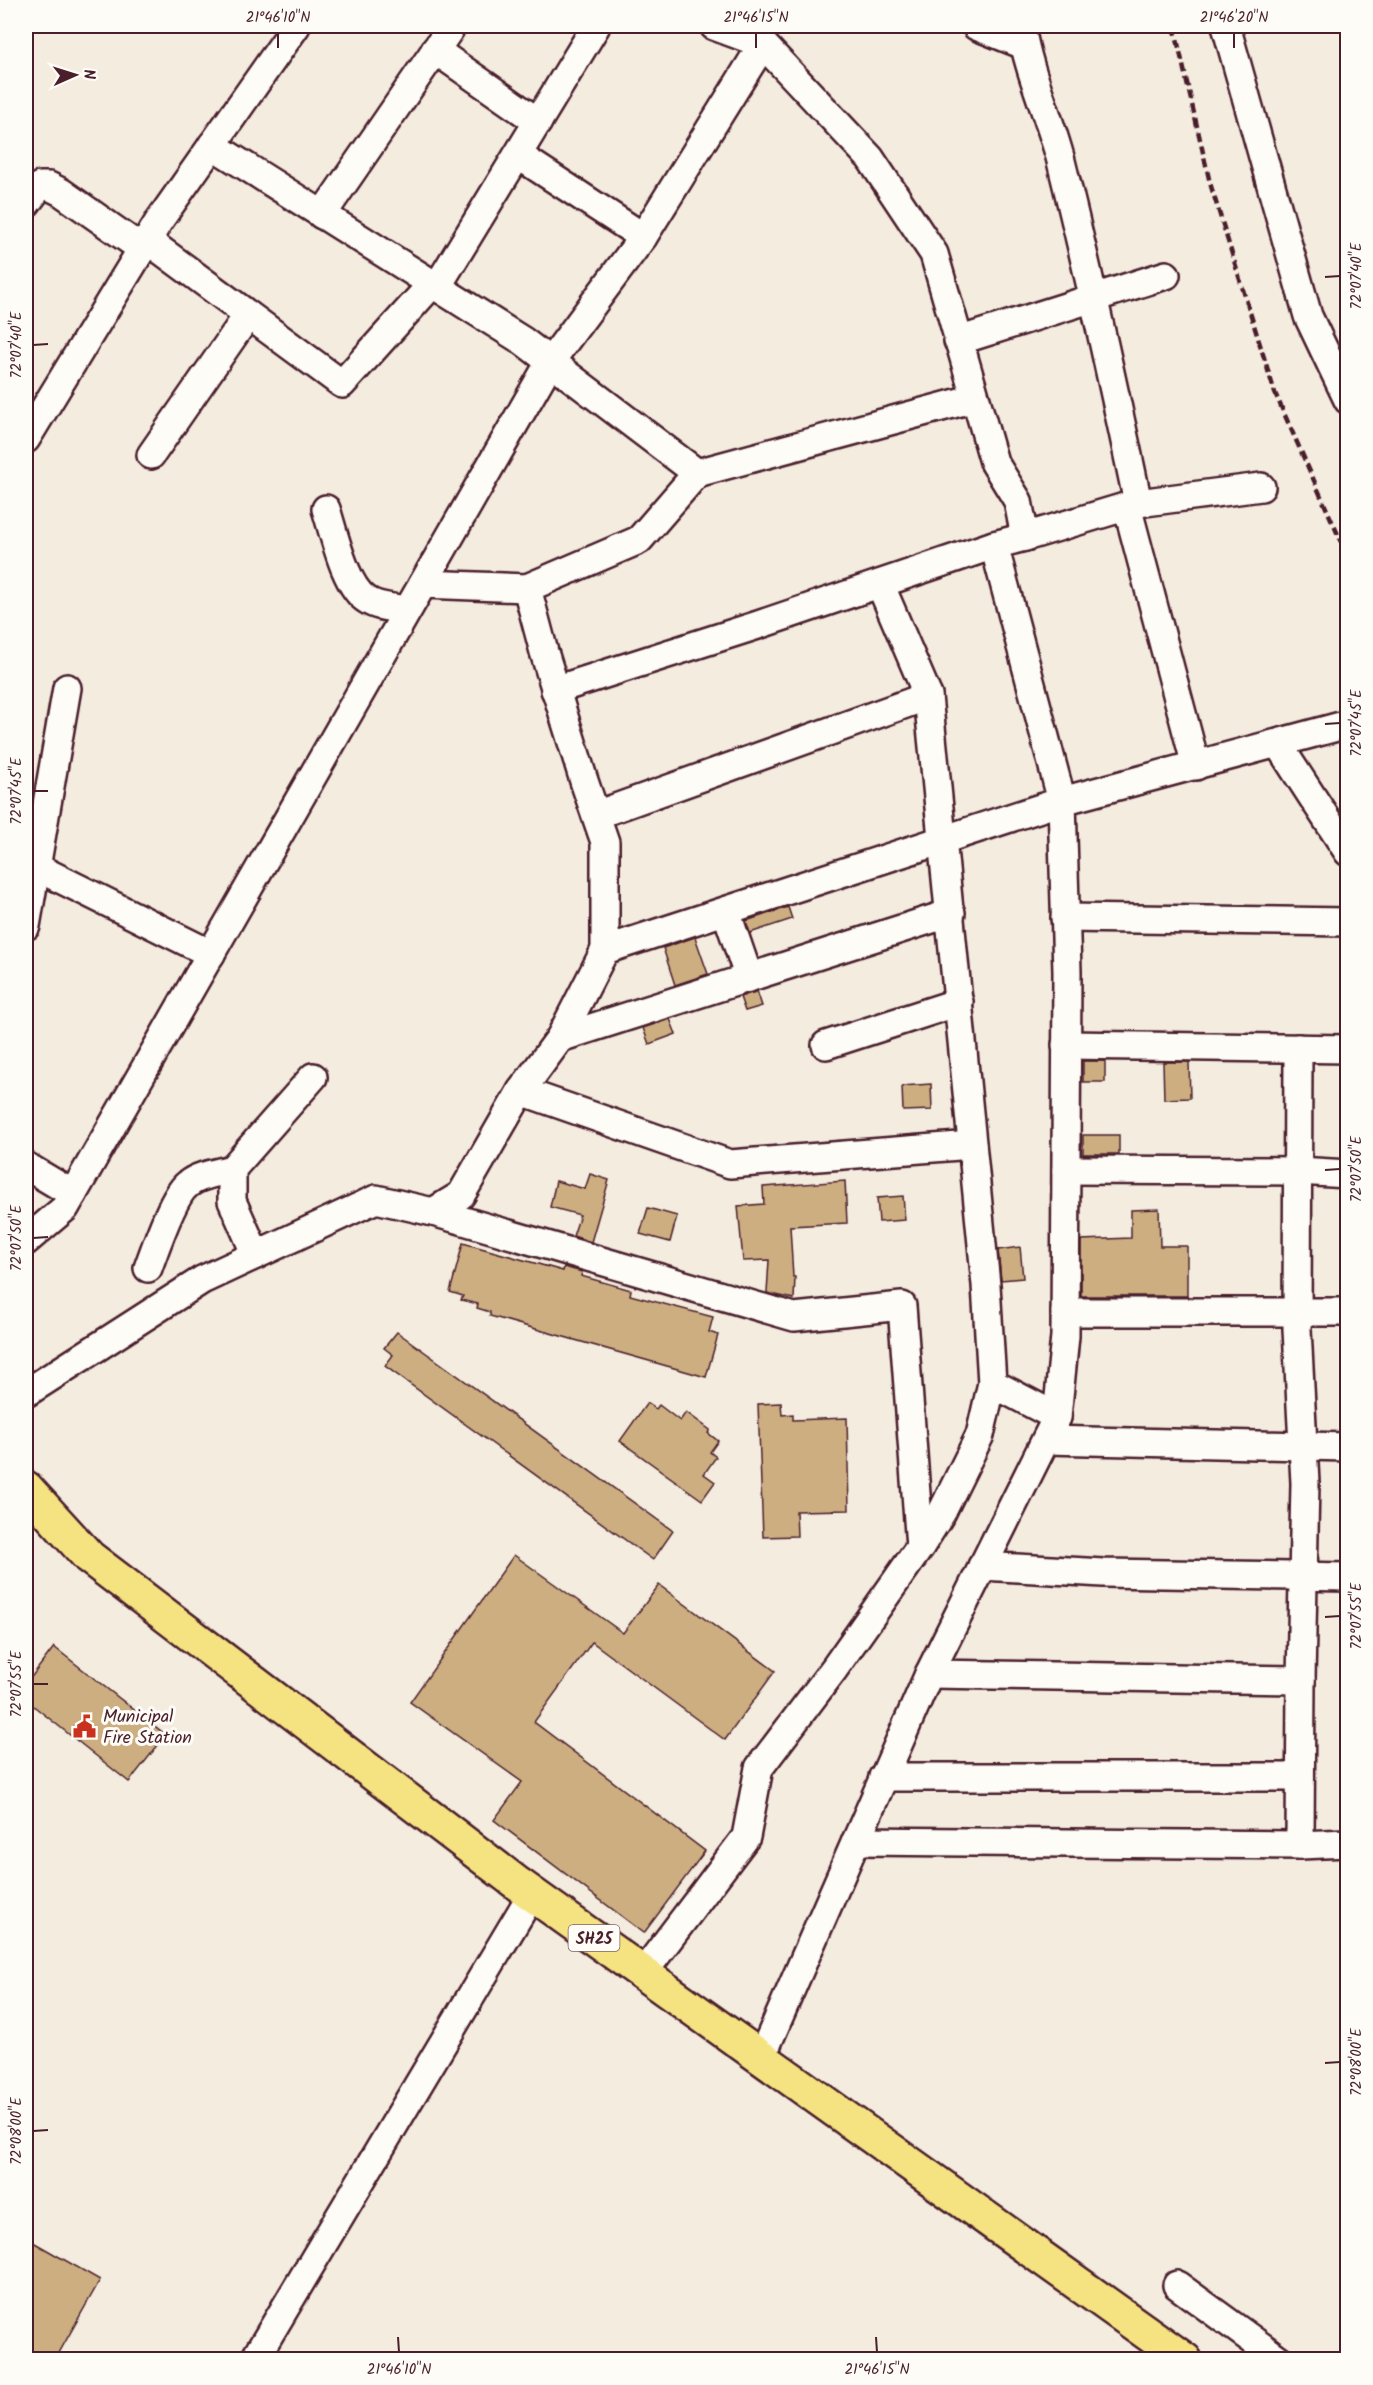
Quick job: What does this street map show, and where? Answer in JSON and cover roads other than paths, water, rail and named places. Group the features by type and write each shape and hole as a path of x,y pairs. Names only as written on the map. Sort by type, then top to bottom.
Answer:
{"main road":[{"name":"SH25","path":"26,1488 89,1557 532,1894 1185,2360"}],"street":[{"path":"26,439 144,245 296,26"},
{"path":"322,215 452,26"},
{"path":"26,204 40,186 49,186 61,192 248,315 342,384 434,286 518,155 596,26"},
{"path":"714,26 763,44 870,159 934,254 994,462 1018,501 1024,537"},
{"path":"976,26 1022,35 1054,135 1094,297 1133,504 1196,766"},
{"path":"1226,26 1308,316 1347,400"},
{"path":"26,1241 65,1208 550,362 643,237 763,44"},
{"path":"435,51 538,122"},
{"path":"212,145 523,341 697,473"},
{"path":"518,155 643,237"},
{"path":"958,341 1166,275"},
{"path":"151,455 248,315"},
{"path":"423,584 527,588 639,540 697,473 975,398"},
{"path":"555,690 994,545 1133,504 1261,487"},
{"path":"326,508 348,576 355,590 368,601 407,610"},
{"path":"761,2058 928,1674 1051,1429 1065,1336 1066,1045 1062,801 994,545"},
{"path":"643,1973 746,1837 759,1768 834,1669 942,1512 980,1435 992,1383 986,1285 928,696 880,584"},
{"path":"433,1212 461,1195 521,1091 560,1038 605,950 605,842 555,690 527,588"},
{"path":"26,926 67,688"},
{"path":"596,815 928,696"},
{"path":"605,950 1062,801 1347,724"},
{"path":"1278,744 1347,852"},
{"path":"36,867 211,954"},
{"path":"726,911 748,978"},
{"path":"560,1038 951,913"},
{"path":"1065,918 1347,922"},
{"path":"826,1045 959,1002"},
{"path":"1066,1045 1347,1048"},
{"path":"1298,1048 1298,1311 1305,1483 1300,1845"},
{"path":"148,1268 174,1204 185,1185 196,1179 232,1169 313,1077"},
{"path":"521,1091 730,1164 972,1145"},
{"path":"26,1166 73,1194"},
{"path":"232,1169 232,1201 256,1255"},
{"path":"1066,1170 1298,1171 1347,1174"},
{"path":"26,1393 202,1280 376,1199 433,1212 795,1317 902,1306 920,1547"},
{"path":"1065,1312 1347,1312"},
{"path":"992,1383 1051,1429 1304,1448 1347,1448"},
{"path":"982,1566 1103,1573 1347,1577"},
{"path":"928,1674 1301,1680"},
{"path":"883,1777 1300,1777"},
{"path":"856,1841 1300,1845 1347,1843"},
{"path":"254,2360 532,1894"},
{"path":"1177,2285 1280,2360"}],"railway":[{"path":"1174,26 1210,183 1275,393 1348,557"}],"place":[{"name":"Municipal Fire Station","path":"85,1726"}]}
